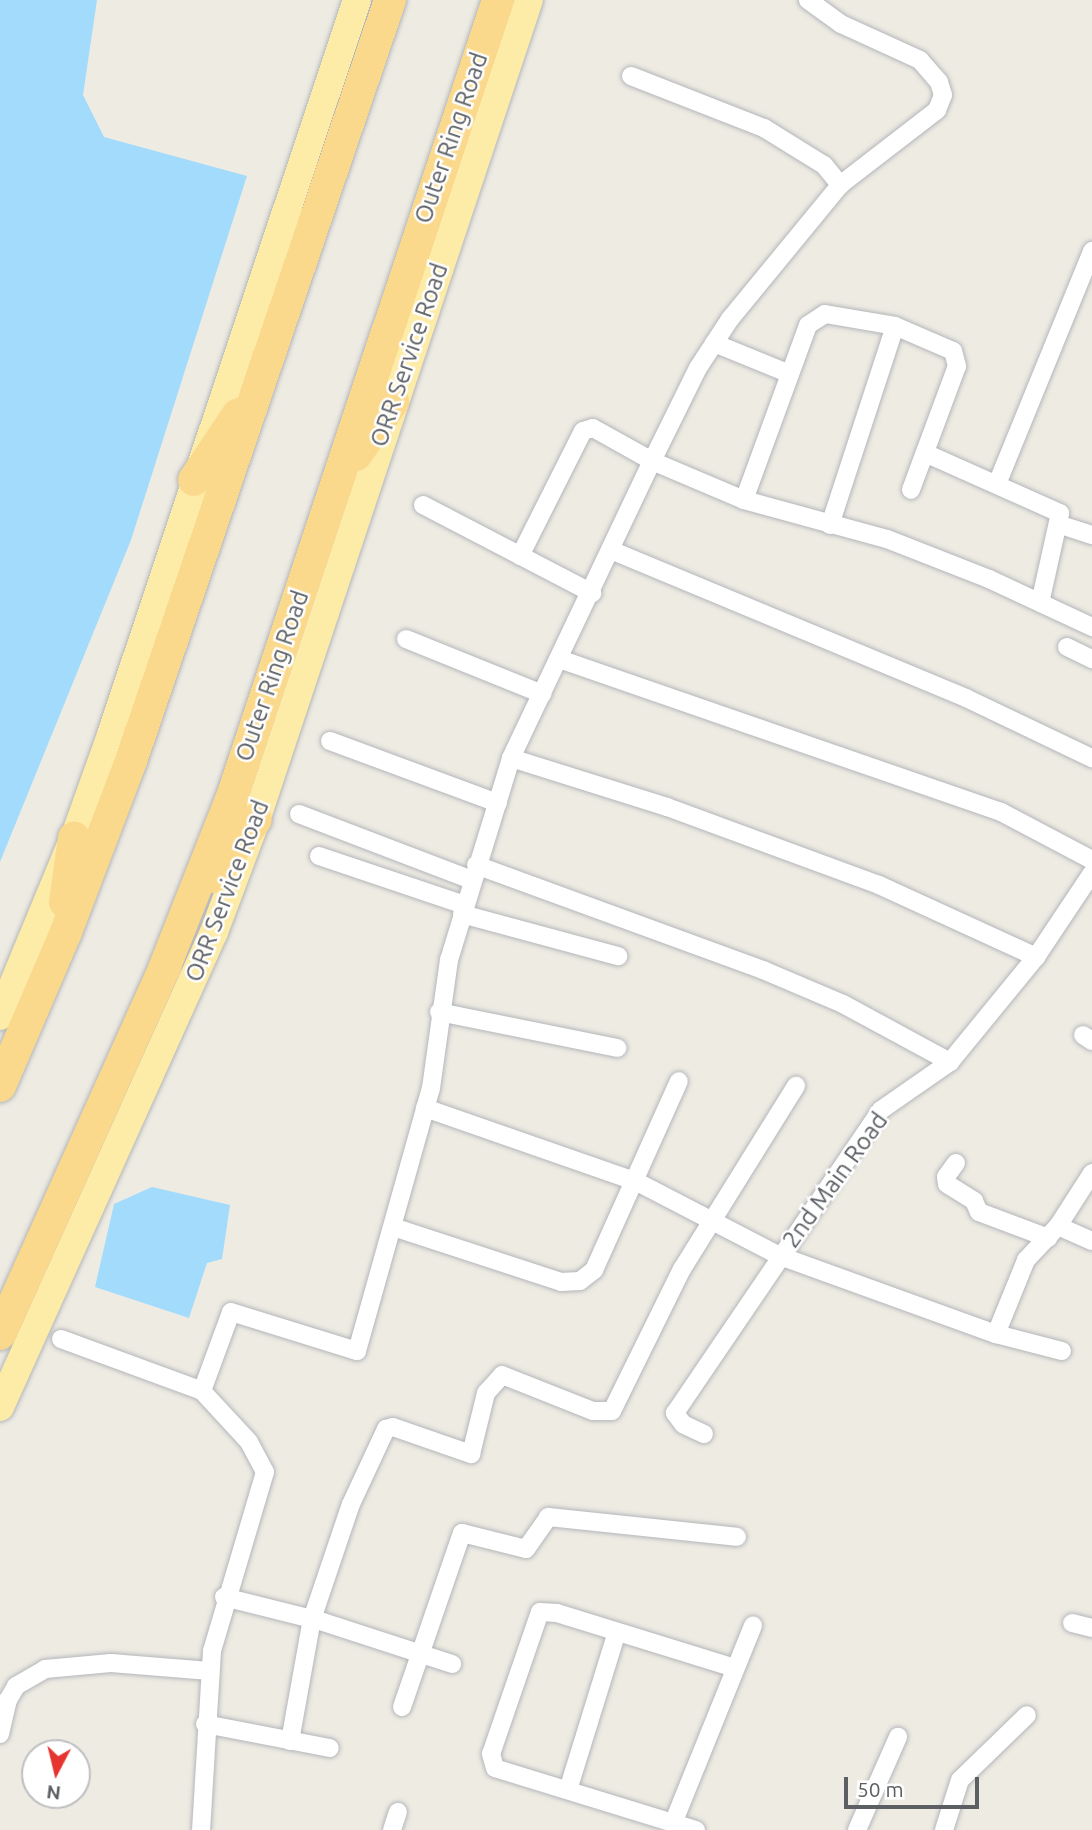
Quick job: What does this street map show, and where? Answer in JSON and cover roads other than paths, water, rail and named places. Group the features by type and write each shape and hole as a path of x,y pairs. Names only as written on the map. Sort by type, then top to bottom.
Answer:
{"highway":[{"path":"0,1086 59,948 127,774 390,0"},
{"name":"Outer Ring Road","path":"0,1334 187,911 232,797 498,0"},
{"path":"194,480 261,379"},
{"path":"337,482 393,402"},
{"path":"187,911 256,819"},
{"path":"59,948 74,838"}],"main road":[{"path":"0,1016 74,838 357,0"},
{"name":"ORR Service Road","path":"0,1407 167,1041 256,819 529,0"}],"street":[{"path":"202,1391 231,1312 357,1351 425,1108 439,1012 463,909 512,758 613,551 652,461 714,343 840,185 924,123 937,110 943,96 939,82 920,60 841,24 808,0"},
{"path":"631,76 764,128 824,165 840,185"},
{"path":"997,484 1092,251"},
{"path":"744,500 808,325 825,314 895,326 953,351 957,359 911,490"},
{"path":"830,525 895,326"},
{"path":"714,343 790,374"},
{"path":"520,556 583,431 593,428 652,461 744,500 887,539 1041,603 1092,628"},
{"path":"925,453 1056,508 1058,524 1041,603"},
{"path":"423,505 592,593"},
{"path":"1058,524 1092,535"},
{"path":"613,551 966,698 1092,758"},
{"path":"406,639 542,694"},
{"path":"1067,647 1092,659"},
{"path":"559,659 988,807 1092,860"},
{"path":"330,741 498,803"},
{"path":"512,758 667,807 879,885 1035,957"},
{"path":"299,814 763,970 843,1004 950,1062"},
{"path":"319,856 463,909 618,956"},
{"name":"2nd Main Road","path":"704,1434 683,1424 675,1413 724,1348 780,1256 881,1111 950,1062 1035,957 1092,873"},
{"path":"439,1012 617,1048"},
{"path":"393,1227 561,1282 580,1281 594,1270 637,1182 679,1081"},
{"path":"290,1741 312,1619 351,1504 386,1429 393,1427 471,1454 486,1393 502,1376 593,1411 612,1411 659,1310 796,1086"},
{"path":"425,1108 637,1182 780,1256 996,1334 1062,1351"},
{"path":"956,1163 946,1177 947,1184 974,1201 979,1212 1092,1241"},
{"path":"996,1334 1027,1260 1053,1232 1092,1173"},
{"path":"61,1339 202,1391 249,1442 265,1472 224,1597 210,1671 201,1830"},
{"path":"402,1707 462,1533 526,1549 548,1517 737,1538"},
{"path":"224,1597 312,1619 452,1664"},
{"path":"696,1830 674,1821 495,1769 491,1754 540,1612 557,1613 735,1668"},
{"path":"1072,1623 1092,1628"},
{"path":"674,1821 753,1625"},
{"path":"568,1790 617,1632"},
{"path":"0,1734 8,1700 16,1686 46,1669 111,1663 210,1671"},
{"path":"944,1830 960,1780 1027,1715"},
{"path":"205,1724 330,1748"},
{"path":"857,1830 898,1737"},
{"path":"392,1830 398,1812"}],"water":[{"path":"0,0 97,0 83,95 104,137 247,176 131,540 0,862"},
{"path":"152,1187 230,1205 222,1259 207,1263 189,1318 95,1287 114,1204"}]}
